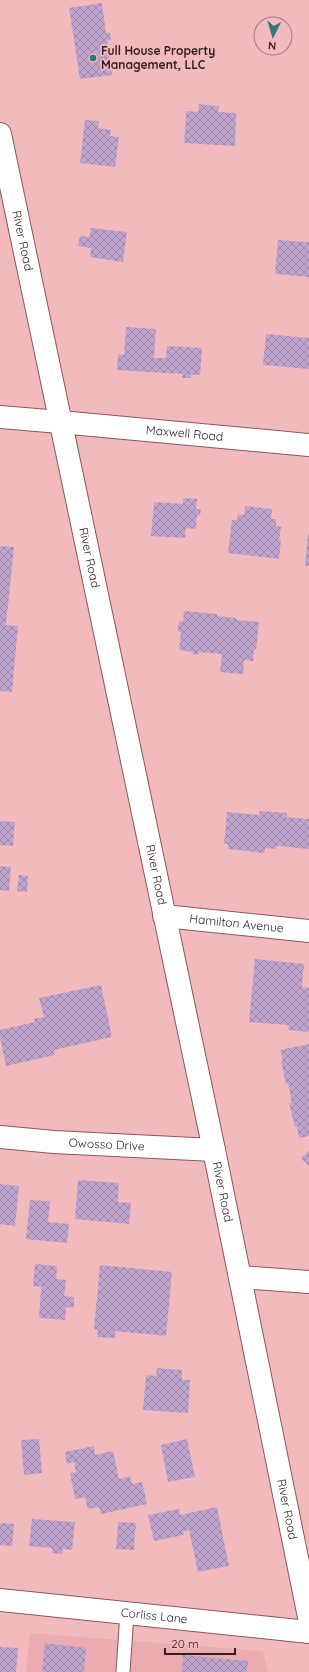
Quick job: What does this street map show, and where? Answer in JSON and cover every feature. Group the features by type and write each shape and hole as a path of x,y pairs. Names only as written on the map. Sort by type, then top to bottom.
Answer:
{"main road":[{"name":"River Road","path":"0,134 214,1150 309,1616"},
{"name":"Maxwell Road","path":"0,417 309,445"},
{"name":"Hamilton Avenue","path":"164,916 309,931"},
{"name":"Owosso Drive","path":"0,1137 62,1143 214,1150"},
{"path":"240,1277 309,1282"},
{"name":"Corliss Lane","path":"0,1600 309,1632"}],"lane":[{"path":"122,1672 127,1613"}],"shaded area":[{"path":"30,1633 263,1651 268,1672 26,1672"}],"building":[{"name":"Full House Property Management, LLC","path":"102,3 106,33 110,32 111,40 107,41 112,75 80,79 69,8"},
{"path":"199,104 219,106 218,112 236,113 235,146 184,143 186,111 198,112"},
{"path":"85,120 99,121 98,128 111,130 110,136 119,137 115,167 80,163"},
{"path":"91,228 127,232 123,262 90,257 91,248 78,246 80,236 89,237"},
{"path":"278,240 309,242 309,277 275,274"},
{"path":"126,327 156,329 154,358 166,358 167,346 202,348 200,375 191,375 191,378 182,378 183,374 117,370 118,354 124,355"},
{"path":"266,334 309,338 309,369 263,365"},
{"path":"183,498 197,499 196,509 201,509 200,515 197,515 196,529 186,528 185,538 151,536 154,502 183,504"},
{"path":"245,506 272,509 271,519 276,519 276,526 281,527 279,559 228,553 232,520 237,520 238,514 244,515"},
{"path":"308,534 309,566 305,566"},
{"path":"0,546 14,547 6,625 18,626 12,692 0,691"},
{"path":"184,611 217,614 217,616 236,618 236,620 259,622 256,650 254,649 253,661 244,660 243,674 220,672 222,654 199,652 198,655 192,654 193,652 179,650 181,632 178,631 179,621 183,622"},
{"path":"260,811 287,813 287,817 309,819 309,849 277,846 276,849 265,848 264,853 228,849 228,844 224,844 227,812 259,815"},
{"path":"0,821 15,822 13,846 0,845"},
{"path":"0,866 11,867 9,891 0,890"},
{"path":"19,875 28,876 27,892 17,891"},
{"path":"255,959 304,964 302,987 309,988 309,1032 288,1030 289,1025 249,1022"},
{"path":"101,985 112,1037 54,1050 55,1055 6,1066 0,1030 35,1022 34,1019 44,1017 39,998"},
{"path":"309,1044 309,1136 299,1138 289,1103 292,1103 288,1083 286,1084 280,1050"},
{"path":"309,1151 309,1166 301,1158"},
{"path":"78,1180 119,1183 118,1202 131,1203 129,1224 75,1219"},
{"path":"0,1184 19,1186 15,1226 0,1224"},
{"path":"30,1200 50,1201 48,1222 69,1224 67,1243 26,1239"},
{"path":"35,1264 57,1266 56,1279 66,1280 64,1296 74,1297 74,1308 66,1307 65,1320 39,1318 41,1287 33,1286"},
{"path":"100,1265 172,1272 166,1336 115,1331 115,1338 97,1337 98,1330 94,1329"},
{"path":"157,1368 182,1370 182,1380 190,1380 188,1413 143,1410 146,1375 156,1376"},
{"path":"39,1439 42,1473 24,1475 21,1440"},
{"path":"187,1439 195,1477 168,1482 161,1445"},
{"path":"94,1446 95,1455 113,1451 119,1479 130,1476 132,1484 142,1482 147,1504 101,1514 99,1507 88,1509 85,1497 75,1499 70,1473 76,1472 74,1462 67,1464 65,1452"},
{"path":"217,1507 229,1566 198,1572 189,1530 183,1532 184,1535 154,1541 148,1515 179,1509 180,1515"},
{"path":"32,1519 75,1522 72,1550 63,1549 62,1554 52,1553 52,1548 29,1546"},
{"path":"118,1522 136,1523 134,1550 116,1549"},
{"path":"0,1523 14,1524 12,1546 0,1545"},
{"path":"45,1643 86,1648 84,1672 42,1672"},
{"path":"0,1647 18,1648 16,1672 0,1672"},
{"path":"183,1655 248,1661 247,1672 182,1672"}],"place":[{"name":"Full House Property Management, LLC","path":"93,58"}]}
